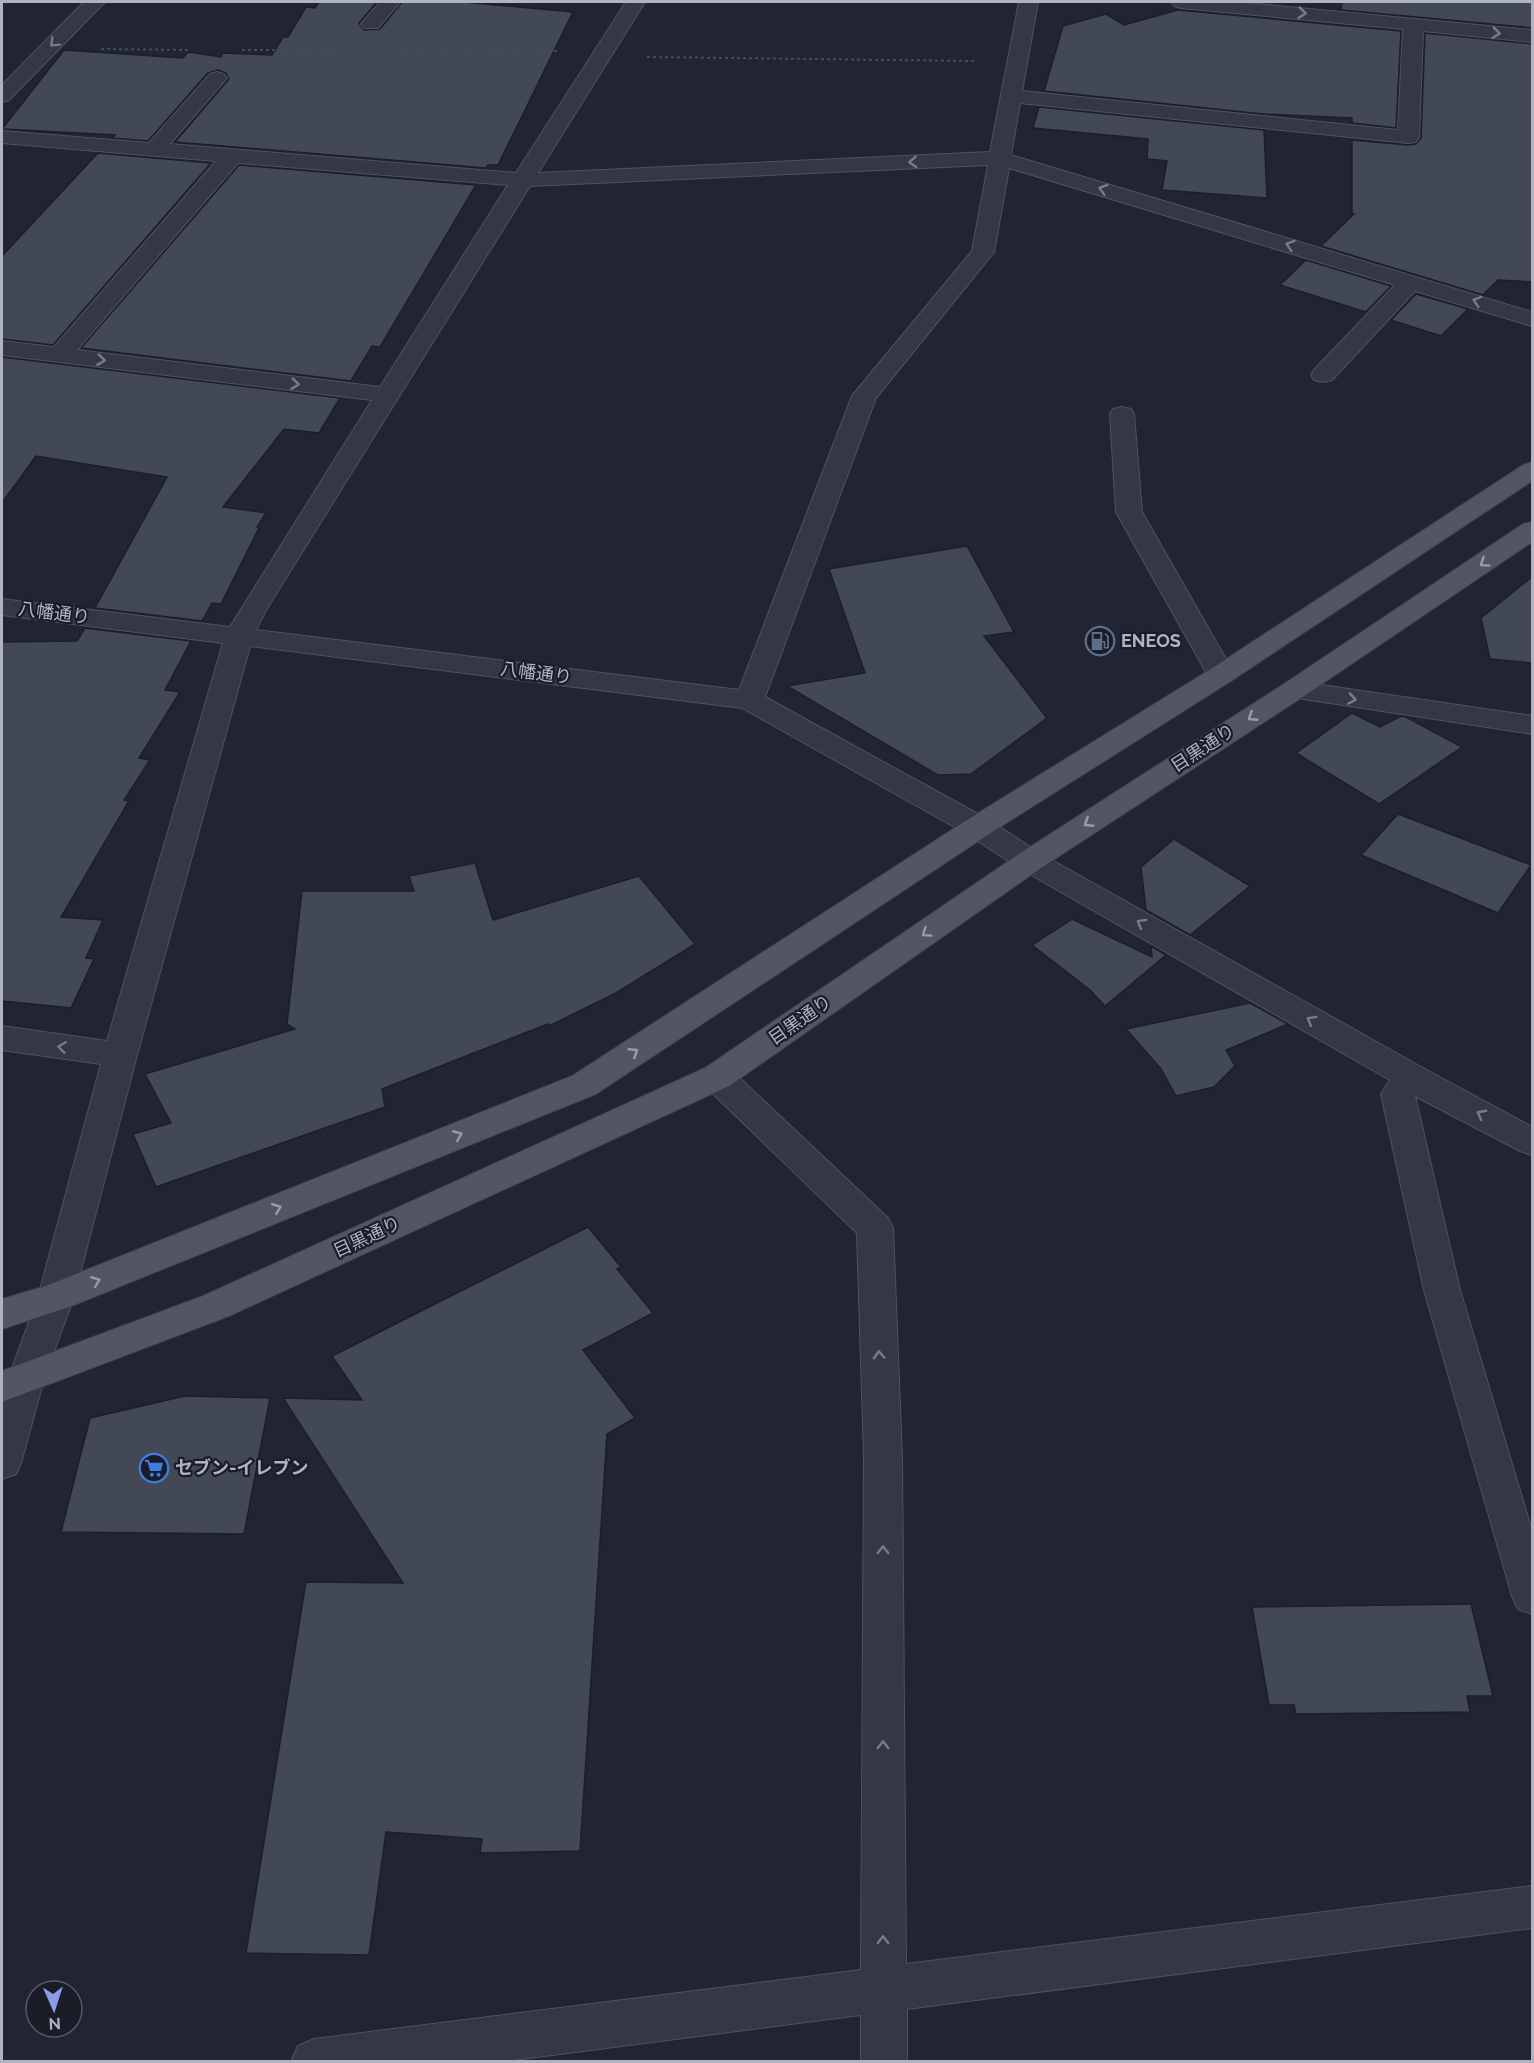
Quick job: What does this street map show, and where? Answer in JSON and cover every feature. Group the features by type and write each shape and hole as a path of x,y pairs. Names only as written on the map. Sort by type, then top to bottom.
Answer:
{"main road":[{"path":"2,1314 56,1297 584,1084 978,827 1221,675 1533,470"},
{"name":"目黒通り","path":"13,1383 216,1306 717,1077 1030,861 1294,690 1533,530"}],"street":[{"path":"2,96 95,2"},
{"path":"371,24 390,2"},
{"path":"2,1463 13,1383 56,1297 120,1054 239,636 252,609 635,2"},
{"path":"749,700 864,396 983,252 1028,2"},
{"path":"1181,2 1245,5 1413,25 1533,36"},
{"path":"1011,96 1408,137 1413,25"},
{"path":"154,150 217,78"},
{"path":"2,137 522,180 1000,158 1533,319"},
{"path":"60,356 232,156"},
{"path":"1323,375 1412,281"},
{"path":"2,348 388,395"},
{"path":"1122,414 1129,513 1221,675"},
{"name":"八幡通り","path":"2,607 749,700 978,827 1030,861 1412,1077 1533,1142"},
{"path":"1294,690 1533,725"},
{"path":"2,1038 120,1054"},
{"path":"717,1077 875,1228 883,1457 884,2061"},
{"path":"1412,1077 1398,1094 1440,1278 1533,1596"},
{"path":"314,2061 883,1991 1533,1907"}],"path":[{"path":"50,48 194,50"},
{"path":"241,50 349,50"},
{"path":"396,50 575,51 635,57 945,59 1016,63"}],"building":[{"path":"319,2 377,2 359,23 364,30 380,29 402,2 464,2 573,12 498,165 488,165 486,168 175,142 229,79 226,73 218,70 208,73 148,141 112,138 115,135 2,129 64,50 183,58 188,52 221,57 223,53 272,55 283,37 288,37 306,7 315,8"},
{"path":"1342,2 1533,2 1533,28 1341,10"},
{"path":"1178,10 1401,31 1396,128 1352,123 1352,118 1263,114 1044,91 1063,26 1106,14 1124,25"},
{"path":"1425,33 1533,44 1533,282 1498,280 1483,295 1321,246 1354,214 1352,214 1352,140 1408,145 1416,144 1421,138"},
{"path":"1039,107 1264,130 1267,198 1162,190 1167,161 1147,159 1148,139 1033,128"},
{"path":"98,153 211,163 53,345 2,339 2,256"},
{"path":"239,165 476,185 380,347 372,346 351,381 81,348"},
{"path":"1306,260 1391,286 1366,312 1280,285"},
{"path":"1416,294 1468,309 1441,336 1391,320"},
{"path":"2,357 340,398 319,433 284,429 223,507 266,513 257,527 259,528 221,604 212,603 202,621 95,608 167,477 36,456 2,503"},
{"path":"967,546 1014,632 984,636 1047,718 971,774 938,775 787,686 865,673 829,569"},
{"path":"1533,576 1533,663 1490,659 1481,618"},
{"path":"85,628 191,641 165,690 180,692 139,758 150,760 124,800 129,801 61,917 103,920 86,958 94,959 71,1008 2,1001 2,642 77,641"},
{"path":"1352,713 1380,727 1401,716 1406,717 1462,747 1379,804 1296,753"},
{"path":"1398,814 1531,865 1498,913 1361,855"},
{"path":"1174,839 1250,886 1190,935 1146,910 1141,867"},
{"path":"475,863 493,920 639,876 695,944 616,993 549,1026 548,1024 382,1089 385,1107 156,1187 133,1134 171,1123 145,1074 295,1029 287,1024 302,891 414,891 409,876"},
{"path":"1072,919 1152,957 1151,946 1166,955 1105,1006 1090,990 1032,945"},
{"path":"1250,1003 1288,1024 1226,1050 1235,1066 1214,1087 1176,1096 1161,1069 1126,1029"},
{"path":"588,1227 621,1267 617,1269 653,1313 583,1350 635,1418 607,1434 580,1851 480,1853 482,1839 386,1832 369,1955 246,1953 306,1582 403,1583 283,1398 362,1400 332,1356"},
{"path":"185,1396 270,1398 244,1534 61,1532 90,1418"},
{"path":"1471,1604 1493,1696 1467,1696 1470,1712 1296,1714 1294,1705 1269,1705 1252,1607"}],"place":[{"name":"ENEOS","path":"1100,641"},
{"name":"セブン-イレブン","path":"154,1468"}]}
